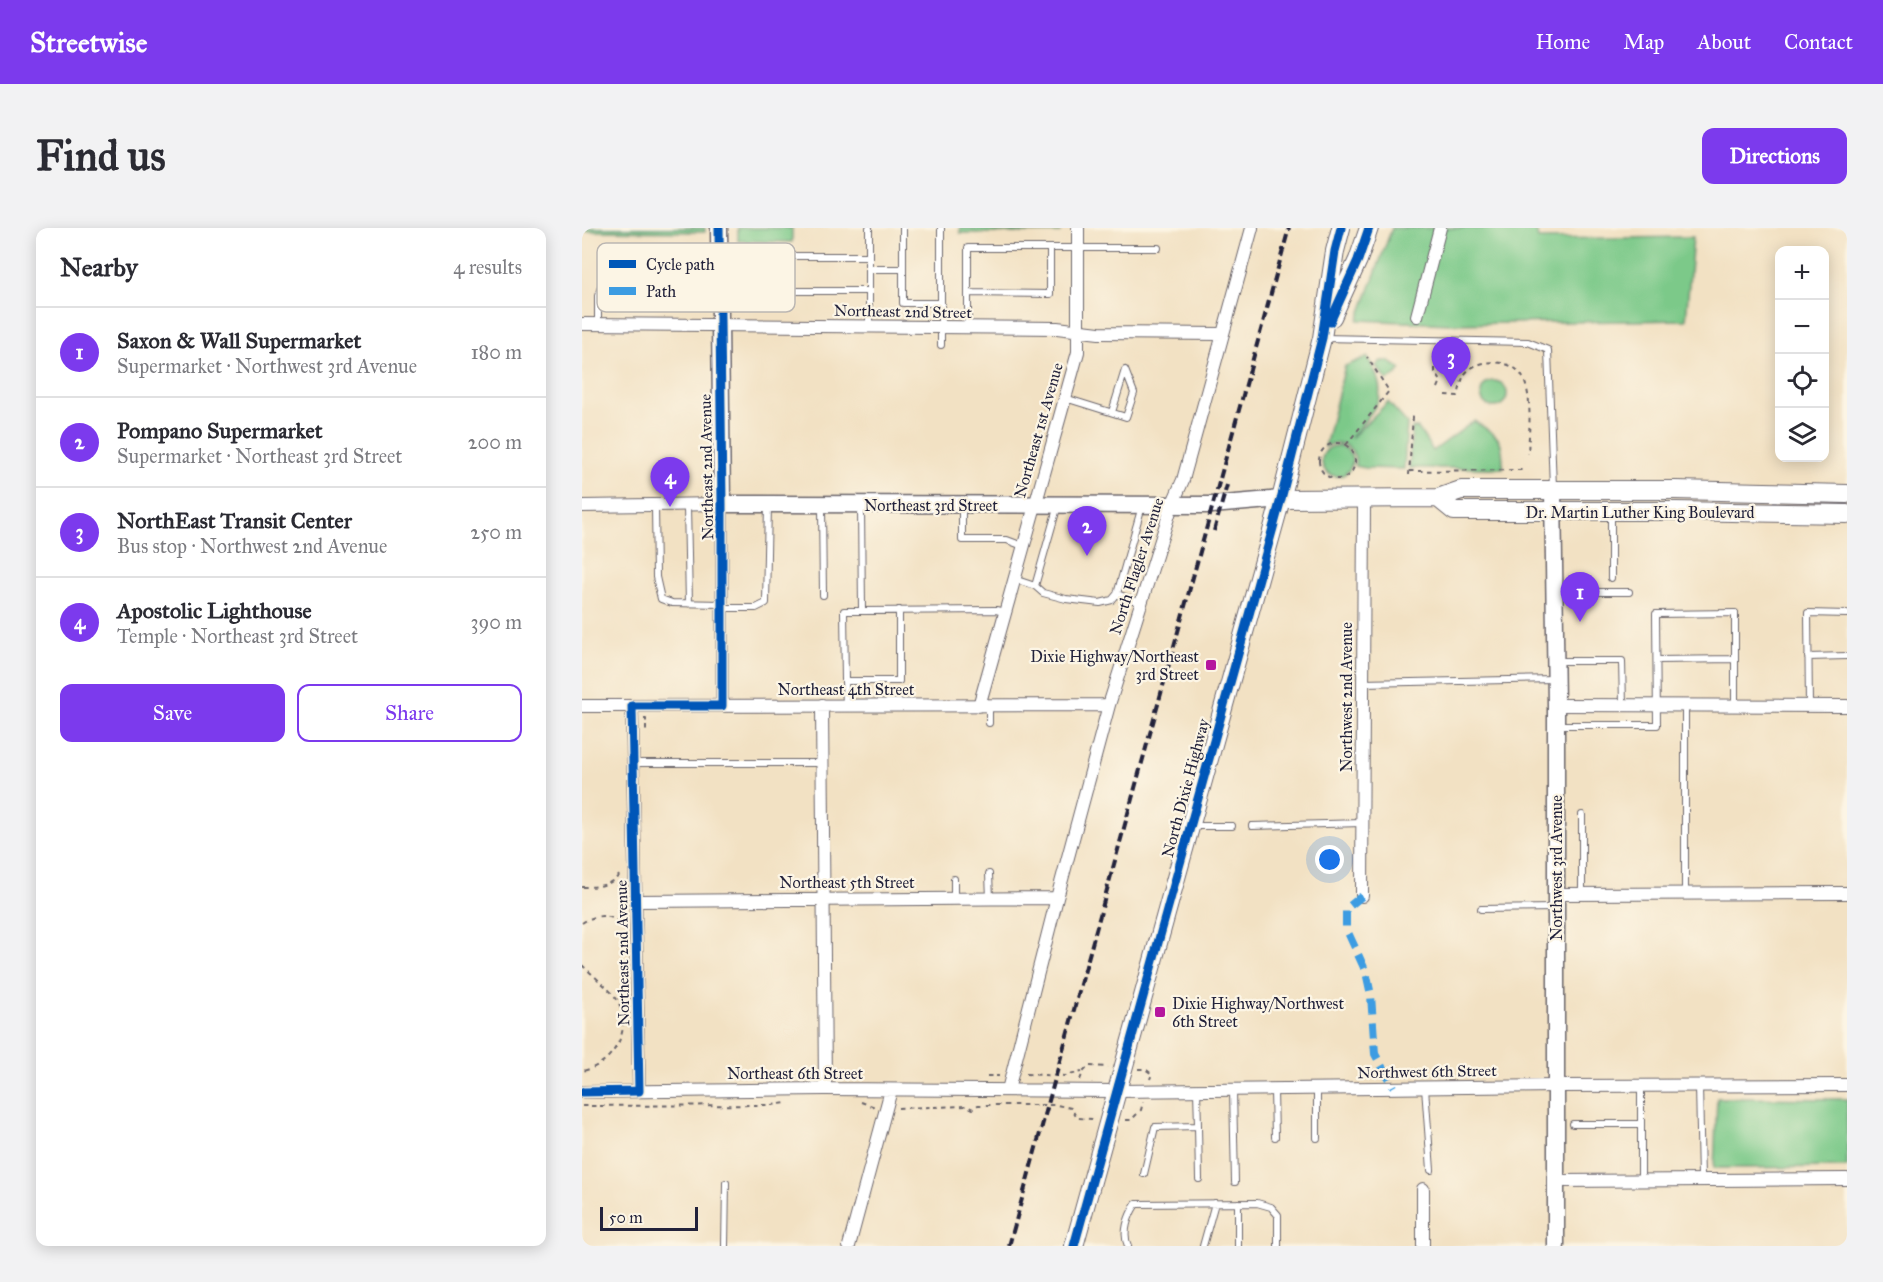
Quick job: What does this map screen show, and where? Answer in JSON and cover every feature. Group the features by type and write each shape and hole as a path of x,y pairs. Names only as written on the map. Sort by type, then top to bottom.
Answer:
{"main road":[{"name":"North Dixie Highway","path":"1074,1246 1281,499 1322,338 1335,251 1341,228"},
{"name":"North Dixie Highway","path":"1322,338 1358,260 1369,228"},
{"name":"Dr. Martin Luther King Boulevard","path":"1281,499 1438,498 1461,490 1675,490 1847,494"},
{"path":"1675,490 1676,511"},
{"name":"Dr. Martin Luther King Boulevard","path":"1438,498 1454,511 1847,514"}],"street":[{"name":"Northeast 1st Avenue","path":"984,706 1004,612 1078,352 1078,228"},
{"name":"North Flagler Avenue","path":"1008,1090 1109,705 1172,505 1183,480 1252,228"},
{"path":"1417,316 1440,228"},
{"name":"Northeast 2nd Avenue","path":"719,312 722,706"},
{"name":"Northeast 2nd Street","path":"582,324 968,328 1078,330 1100,333 1223,334"},
{"name":"Northwest 3rd Avenue","path":"1553,490 1556,661 1556,1246"},
{"name":"Northwest 2nd Avenue","path":"1362,896 1364,498"},
{"name":"Northeast 3rd Street","path":"582,506 1221,505 1281,499"},
{"path":"822,705 825,1089"},
{"name":"Northeast 4th Street","path":"582,706 1109,705"},
{"path":"1556,705 1847,706"},
{"name":"Northeast 2nd Avenue","path":"632,706 639,1091"},
{"path":"1556,901 1582,894 1847,893"},
{"name":"Northeast 5th Street","path":"637,901 1057,898"},
{"name":"Northwest 6th Street","path":"1008,1090 1847,1085"},
{"name":"Northeast 6th Street","path":"582,1092 825,1089 1008,1090"},
{"path":"849,1246 891,1090"},
{"path":"1557,1181 1847,1179"},
{"path":"1423,1188 1423,1246"}],"lane":[{"path":"869,228 869,327"},
{"path":"903,228 903,303 941,303"},
{"path":"941,228 941,345"},
{"path":"968,328 969,248 1158,248"},
{"path":"968,293 1050,294 1050,249"},
{"path":"795,256 869,256"},
{"path":"869,269 903,269"},
{"path":"795,289 869,291"},
{"path":"598,312 598,325"},
{"path":"1322,338 1528,342 1548,350 1553,490"},
{"path":"1065,398 1126,417 1134,393 1125,370 1112,412"},
{"path":"962,504 962,540 1007,540 1023,546"},
{"path":"655,506 656,577 661,599 672,603 756,608 766,603 768,505"},
{"path":"822,505 823,594"},
{"path":"861,505 862,611"},
{"path":"1035,586 1058,505"},
{"path":"1014,579 1035,586 1043,593 1100,603 1112,600 1117,594 1142,505"},
{"path":"687,506 689,604"},
{"path":"1611,511 1611,578"},
{"path":"1555,592 1629,592"},
{"path":"1117,594 1141,603"},
{"path":"845,681 899,681 899,610"},
{"path":"846,705 844,611 996,610 1004,612"},
{"path":"1556,725 1657,725 1656,614 1735,613 1735,706"},
{"path":"1809,706 1808,614 1847,614"},
{"path":"1808,657 1847,656"},
{"path":"1657,660 1735,659"},
{"path":"1556,661 1622,661 1623,705"},
{"path":"1362,682 1556,679"},
{"path":"984,706 989,723"},
{"path":"1685,706 1685,894"},
{"path":"633,764 823,763"},
{"path":"1582,815 1582,894"},
{"path":"1252,826 1362,823"},
{"path":"1190,826 1232,826"},
{"path":"989,874 990,898"},
{"path":"954,879 954,898"},
{"path":"1481,909 1556,901"},
{"path":"1699,1085 1701,1180"},
{"path":"1641,1086 1641,1180"},
{"path":"1425,1087 1431,1170"},
{"path":"1233,1089 1234,1182"},
{"path":"1274,1089 1275,1137"},
{"path":"1317,1089 1317,1138"},
{"path":"1197,1090 1199,1179"},
{"path":"1573,1124 1641,1124"},
{"path":"1144,1174 1155,1126 1198,1126"},
{"path":"725,1246 726,1183"},
{"path":"1203,1246 1215,1203"},
{"path":"1238,1203 1238,1246"},
{"path":"1128,1246 1125,1238 1130,1212 1136,1204 1257,1203 1271,1207 1278,1215 1278,1246"}],"path":[{"path":"1346,445 1389,392 1367,357"},
{"path":"1445,395 1458,396 1464,375 1480,363 1500,363 1512,366 1522,375 1528,401 1528,454"},
{"path":"1438,388 1441,381 1435,372 1435,365 1464,364 1471,368"},
{"path":"1413,416 1409,473 1526,470"},
{"path":"1332,443 1346,445 1354,455 1353,472 1344,479 1327,477 1320,468 1321,452 1332,443"},
{"path":"582,924 596,916 603,916 616,919 625,927"},
{"path":"582,965 615,997 623,1023 620,1040 611,1056 597,1066 582,1071"},
{"path":"1011,1075 1065,1076 1083,1072"},
{"path":"582,1106 772,1105 795,1102"},
{"path":"859,1102 885,1110 902,1107 968,1106 973,1109 978,1105 1057,1105 1071,1108"}],"green space":[{"path":"582,228 705,228 705,232 582,231"},
{"path":"738,228 792,228 792,242 738,241"},
{"path":"960,228 1060,228 1060,233 960,233"},
{"path":"1392,228 1536,228 1538,239 1693,237 1686,320 1450,324 1358,320"},
{"path":"1367,357 1375,371 1380,392 1373,409 1351,438 1388,402 1407,423 1404,469 1355,466 1351,449 1347,446 1337,443 1325,447 1345,366"},
{"path":"1381,361 1388,361 1401,369 1387,380 1376,366"},
{"path":"1494,381 1503,385 1507,394 1503,403 1494,407 1485,403 1481,394 1485,385"},
{"path":"1474,421 1498,439 1501,444 1503,468 1409,468 1412,428 1418,428 1433,451"},
{"path":"1337,446 1348,450 1352,461 1348,472 1337,476 1326,472 1322,461 1326,450"},
{"path":"1717,1098 1847,1099 1847,1167 1714,1168"}],"railway":[{"path":"1009,1246 1289,228"},
{"path":"1214,531 1227,485"}],"marked path":[{"path":"1362,896 1346,909 1346,928 1366,972 1371,995 1375,1054 1393,1087"}],"cycle path":[{"path":"719,228 719,243"},
{"path":"1074,1246 1281,499 1322,338 1335,251 1341,228"},
{"path":"1330,322 1358,260 1369,228"},
{"path":"582,1092 639,1091 632,706 722,706 720,312"}],"place":[{"name":"NorthEast Transit Center","path":"1451,387"},
{"name":"Apostolic Lighthouse","path":"670,507"},
{"name":"Pompano Supermarket","path":"1087,556"},
{"name":"Saxon & Wall Supermarket","path":"1580,622"},
{"name":"Dixie Highway/Northeast 3rd Street","path":"1211,665"},
{"name":"Dixie Highway/Northwest 6th Street","path":"1160,1012"}]}
